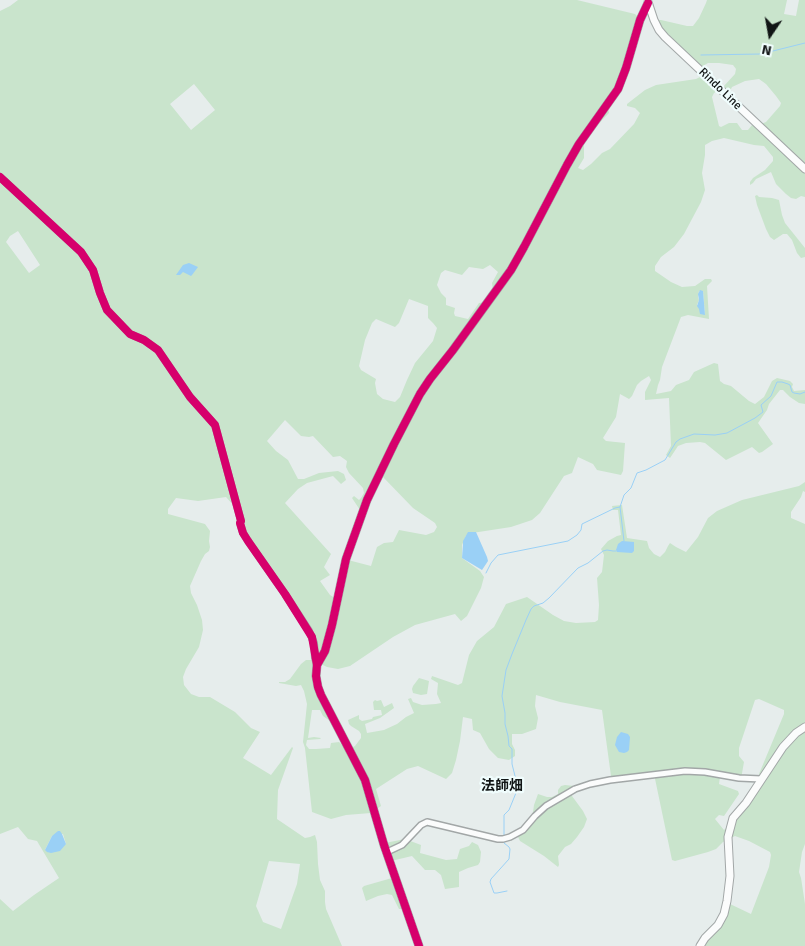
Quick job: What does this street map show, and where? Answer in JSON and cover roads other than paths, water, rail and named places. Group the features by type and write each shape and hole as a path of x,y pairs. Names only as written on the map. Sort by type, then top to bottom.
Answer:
{"street":[{"name":"Rindo Line","path":"648,2 657,25 665,37 805,169"},
{"path":"317,665 325,651 346,559 367,500 394,444 430,379 511,270 579,144 618,89 623,80 640,20 648,2"},
{"path":"0,177 81,252 93,270 107,310 130,334 144,340 158,350 190,397 215,425 243,532 309,631 314,644 318,687 365,780 386,852 419,946"},
{"path":"700,946 722,919 727,901 730,876 728,837 731,822 783,747 796,733 805,727"},
{"path":"386,852 402,845 421,825 427,822 504,839 523,830 546,806 574,789 610,780 685,771 705,772 739,778 761,778"}],"water":[{"path":"189,263 198,267 191,276 183,272 180,275 176,275 183,265"},
{"path":"700,290 703,291 705,315 700,314 697,306"},
{"path":"468,532 476,532 487,557 488,561 482,570 462,558 463,541"},
{"path":"622,541 634,542 634,551 632,553 617,552 618,544"},
{"path":"621,732 628,734 630,737 629,750 624,753 619,752 615,745 617,737"},
{"path":"58,831 62,834 66,844 60,851 47,852 45,850 52,836"}],"waterway":[{"path":"701,55 761,54 805,43"},
{"path":"486,573 498,555 568,541 577,535 581,530 582,524 620,507 624,495 631,488 637,473 665,460 676,442 680,439 694,434 715,435 727,433 755,418 763,412 761,405 771,396 777,382 790,385 794,393 800,394 805,392"},
{"path":"620,507 624,541"},
{"path":"504,837 504,815 509,810 518,788 512,764 512,749 509,746 505,724 502,696 506,670 512,654 534,606 543,603 578,568 603,551 616,551"},
{"path":"504,841 510,849 509,859 490,882 494,893 507,891"}],"district":[{"name":"法師畑","path":"502,786"}]}
